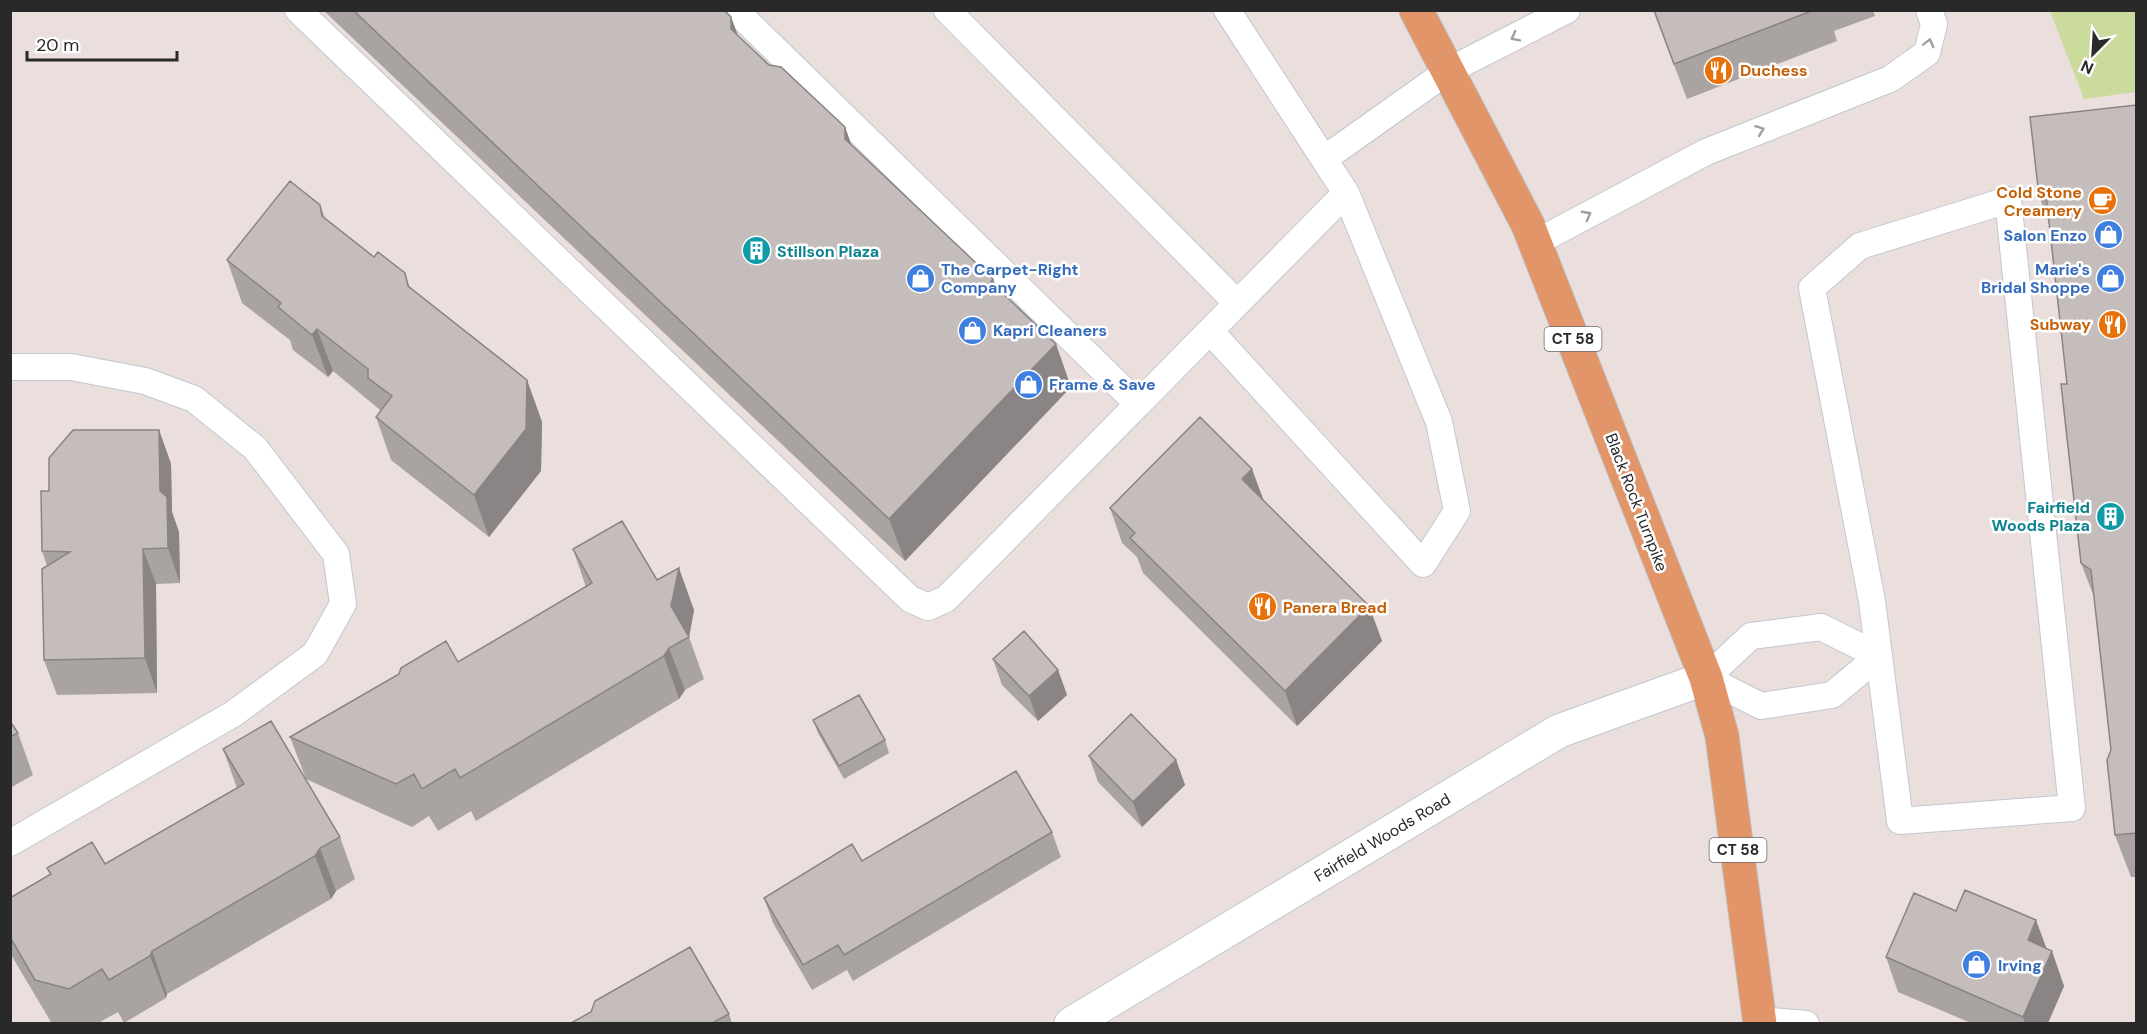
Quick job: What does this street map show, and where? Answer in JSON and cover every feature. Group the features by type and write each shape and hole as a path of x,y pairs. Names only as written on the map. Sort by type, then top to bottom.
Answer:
{"main road":[{"name":"Black Rock Turnpike","path":"1416,10 1535,243 1706,678 1722,736 1760,1022"},
{"name":"Fairfield Woods Road","path":"1071,1023 1559,731 1706,678"}],"lane":[{"path":"298,10 910,599 928,607 946,599 1346,193"},
{"path":"735,10 1138,404"},
{"path":"947,10 1237,303"},
{"path":"1210,331 1423,564 1457,511 1439,422 1346,193 1227,10"},
{"path":"1324,159 1448,71 1567,10"},
{"path":"1535,243 1706,152 1890,79 1927,53 1934,24 1929,10"},
{"path":"2008,200 2072,808 1900,821 1879,656 1872,602 1812,288 1860,246 2008,200"},
{"path":"10,367 71,367 146,381 194,399 255,448 336,554 342,604 315,654 232,714 10,843"},
{"path":"1821,627 1879,656 1832,695 1761,706 1706,678 1751,636 1821,627"},
{"path":"1760,1022 1806,1023"}],"green space":[{"path":"2050,11 2136,11 2136,92 2084,99"}],"building":[{"name":"Stillson Plaza","path":"353,10 724,10 731,17 731,29 769,65 781,67 845,127 845,139 993,279 991,282 1056,344 889,519"},
{"path":"1654,10 1814,10 1674,64"},
{"name":"Fairfield Woods Plaza","path":"2136,105 2136,833 2115,835 2107,760 2111,750 2091,570 2081,563 2061,384 2067,384 2046,195 2039,196 2030,117"},
{"path":"290,181 320,205 322,216 374,257 378,252 405,273 408,286 527,380 526,429 474,495 376,417 392,396 368,378 368,369 317,329 312,335 278,307 281,303 227,260"},
{"name":"Panera Bread","path":"1200,417 1252,469 1242,479 1369,606 1285,691 1130,538 1135,533 1110,508"},
{"path":"73,430 159,430 160,491 167,497 168,548 143,549 145,658 44,660 42,569 70,552 42,551 41,491 49,491 49,458"},
{"path":"622,521 657,580 679,568 671,606 689,637 669,648 664,656 460,778 455,769 422,789 414,774 396,784 290,737 399,674 401,668 446,641 458,662 592,583 573,549"},
{"path":"1024,631 1058,670 1029,696 993,659"},
{"path":"859,695 885,740 839,766 813,720"},
{"path":"1131,714 1176,760 1133,802 1089,756"},
{"path":"10,721 18,733 10,737"},
{"path":"271,721 340,837 320,848 315,856 152,951 150,956 109,980 102,969 69,989 35,980 10,937 10,898 51,874 47,868 92,842 105,864 244,784 223,749"},
{"path":"1016,771 1052,832 844,955 838,945 803,965 764,898 852,844 862,861"},
{"path":"1965,890 2036,920 2028,940 2052,951 2023,1017 1886,957 1914,893 1956,911"},
{"path":"690,947 729,1014 712,1023 571,1023 591,1012 595,1001"}],"place":[{"name":"Duchess","path":"1719,70"},
{"name":"Cold Stone Creamery","path":"2103,201"},
{"name":"Salon Enzo","path":"2108,235"},
{"name":"Stillson Plaza","path":"756,251"},
{"name":"The Carpet-Right Company","path":"920,278"},
{"name":"Marie's Bridal Shoppe","path":"2111,278"},
{"name":"Subway","path":"2112,324"},
{"name":"Kapri Cleaners","path":"972,330"},
{"name":"Frame & Save","path":"1028,384"},
{"name":"Fairfield Woods Plaza","path":"2111,516"},
{"name":"Panera Bread","path":"1262,607"},
{"name":"Irving","path":"1977,965"}]}
